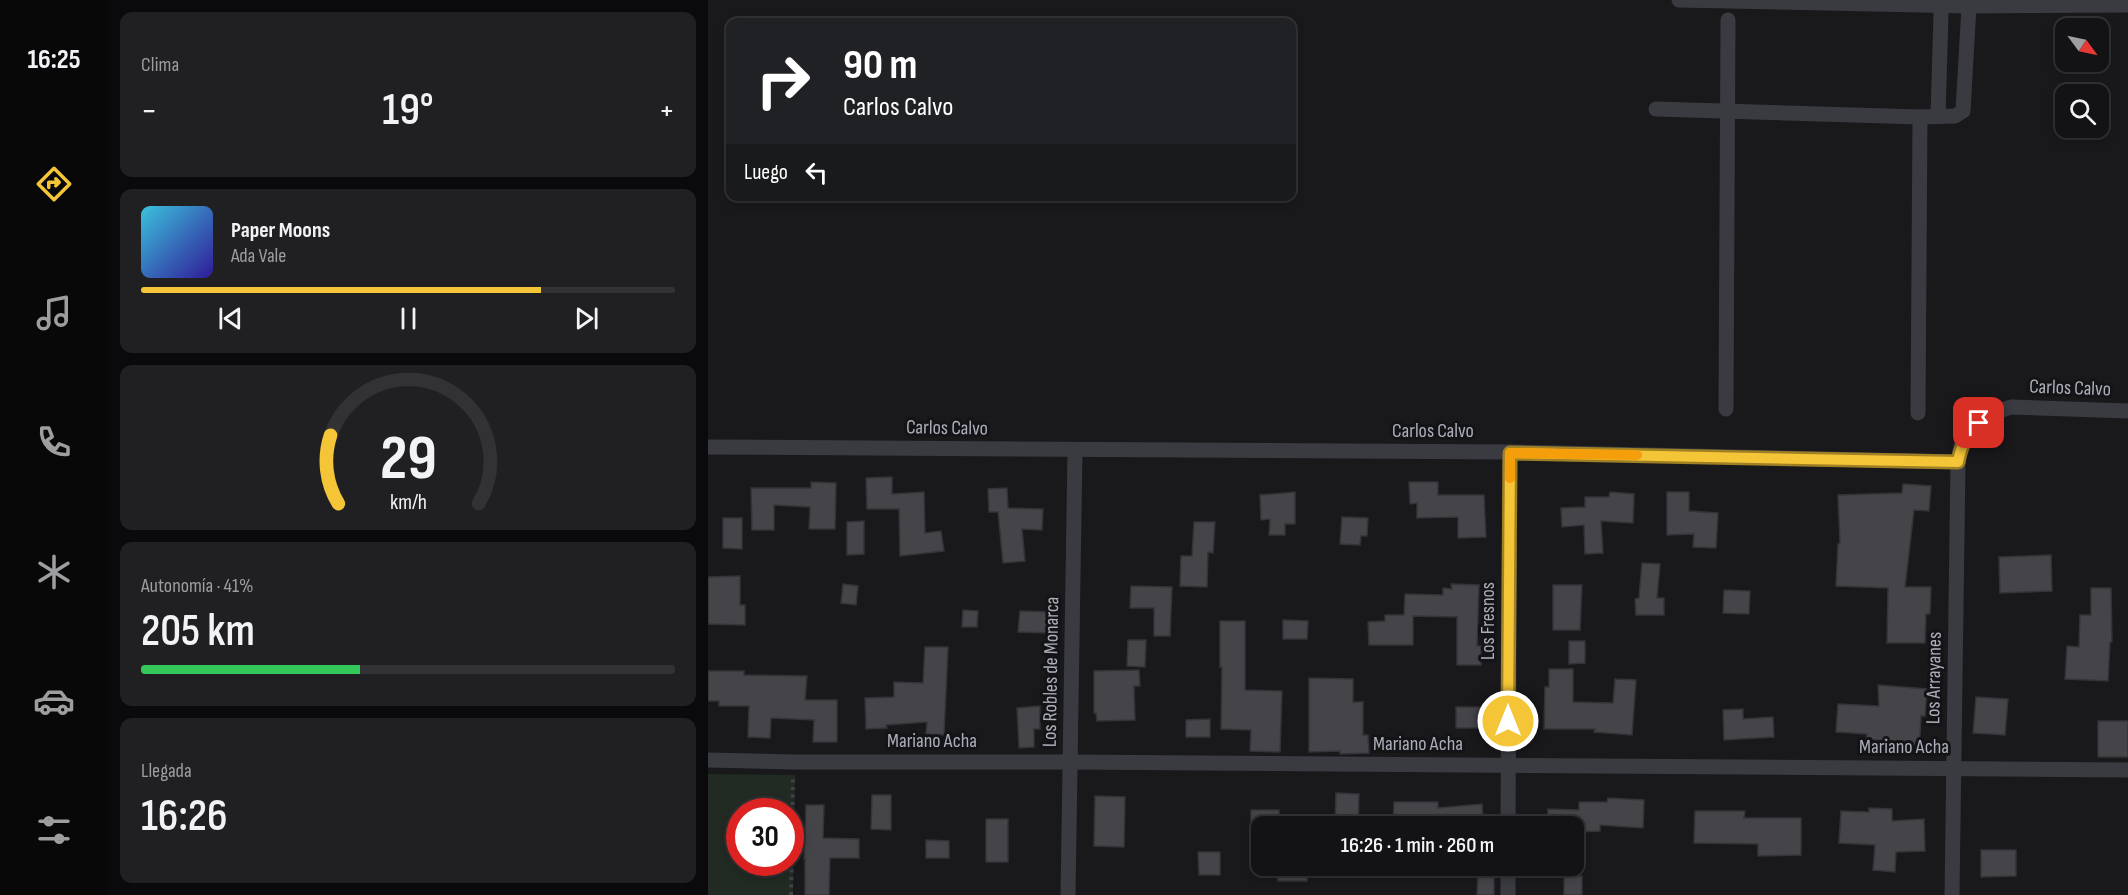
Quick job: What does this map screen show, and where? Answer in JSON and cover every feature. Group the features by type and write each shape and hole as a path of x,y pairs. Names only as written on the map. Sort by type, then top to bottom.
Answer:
{"street":[{"path":"1678,0 1969,6 2128,5"},
{"path":"1656,109 1920,117 1955,116 1963,111 1969,6"},
{"path":"1938,116 1941,14"},
{"path":"1726,408 1728,20"},
{"path":"1918,413 1920,117"},
{"name":"Carlos Calvo","path":"708,447 1510,453 1958,462 1961,446 1970,432 1988,415 2011,407 2128,411"},
{"name":"Los Robles de Monarca","path":"1068,895 1075,450"},
{"name":"Los Fresnos","path":"1508,816 1510,453"},
{"name":"Los Arrayanes","path":"1952,895 1958,462"},
{"name":"Mariano Acha","path":"708,760 2128,770"},
{"path":"1508,876 1508,895"}],"path":[{"path":"791,895 793,762"}],"shaded area":[{"path":"708,774 795,775 795,798 726,798 726,876 793,876 793,895 708,895"}],"building":[{"path":"892,477 892,494 924,492 925,533 941,531 944,551 900,556 899,509 867,509 866,478"},
{"path":"811,482 836,483 835,529 809,529 810,507 774,505 774,530 752,530 751,488 811,488"},
{"path":"1409,482 1438,482 1438,495 1484,495 1486,537 1458,538 1458,517 1417,518 1417,503 1410,504"},
{"path":"1903,484 1931,486 1929,511 1914,510 1905,587 1931,587 1930,614 1926,614 1925,643 1887,643 1888,588 1836,586 1838,544 1840,544 1838,495 1902,493"},
{"path":"1007,488 1008,508 1043,509 1042,530 1022,529 1025,561 1003,563 998,512 989,512 988,489"},
{"path":"1295,492 1295,524 1285,524 1285,535 1269,535 1270,519 1261,520 1260,495"},
{"path":"1610,492 1634,494 1633,523 1601,521 1603,553 1585,554 1584,525 1562,527 1561,508 1585,507 1585,497 1609,497"},
{"path":"1667,492 1689,492 1689,511 1718,513 1716,548 1693,547 1694,534 1667,535"},
{"path":"1342,517 1368,518 1367,536 1361,536 1360,545 1340,544"},
{"path":"723,518 742,518 742,549 723,548"},
{"path":"864,521 864,554 847,555 847,522"},
{"path":"1194,522 1215,522 1213,553 1208,552 1207,587 1180,586 1181,556 1192,556"},
{"path":"2051,555 2052,591 2000,593 1999,557"},
{"path":"1642,563 1660,564 1657,598 1664,598 1664,615 1636,615 1635,599 1639,598"},
{"path":"740,576 740,605 745,605 745,625 708,624 708,577"},
{"path":"843,584 858,586 856,605 841,603"},
{"path":"1451,584 1479,585 1477,646 1481,646 1481,665 1457,665 1457,617 1413,616 1413,645 1369,645 1368,622 1385,621 1385,615 1404,615 1405,594 1443,595 1443,588 1452,589"},
{"path":"1553,585 1582,585 1580,630 1553,630"},
{"path":"1131,586 1172,587 1170,636 1154,636 1154,608 1130,608"},
{"path":"2091,588 2111,588 2112,642 2110,642 2108,681 2065,679 2067,646 2079,647 2080,615 2091,615"},
{"path":"1724,590 1750,591 1749,614 1723,613"},
{"path":"963,610 978,611 977,627 962,627"},
{"path":"1020,611 1052,612 1051,633 1018,632"},
{"path":"1283,620 1308,621 1307,639 1283,639"},
{"path":"1220,621 1245,621 1245,690 1282,691 1280,752 1250,751 1251,730 1221,729"},
{"path":"1128,640 1146,640 1145,667 1127,666"},
{"path":"1569,641 1585,641 1585,663 1569,664"},
{"path":"925,647 948,647 944,735 926,734 927,722 866,729 865,698 894,697 894,682 923,683"},
{"path":"1549,669 1573,669 1573,702 1613,703 1615,679 1636,680 1632,735 1594,732 1595,729 1544,729 1545,687 1549,687"},
{"path":"1139,670 1140,686 1134,686 1135,720 1097,721 1096,713 1094,713 1094,671"},
{"path":"708,671 744,671 744,675 807,676 805,700 837,700 837,742 813,742 814,720 771,718 770,738 748,737 749,706 719,706 719,701 708,701"},
{"path":"1309,678 1353,679 1353,702 1363,702 1363,735 1368,735 1369,753 1309,752"},
{"path":"1878,685 1927,689 1925,716 1921,716 1919,753 1903,752 1904,743 1866,739 1867,734 1836,732 1838,704 1879,706"},
{"path":"1976,697 2008,699 2005,735 1973,733"},
{"path":"1040,706 1040,729 1034,729 1034,747 1019,748 1017,708"},
{"path":"1456,707 1494,707 1493,728 1456,728"},
{"path":"1743,709 1743,719 1773,717 1774,737 1724,740 1723,710"},
{"path":"1210,719 1210,737 1186,737 1186,720"},
{"path":"2098,721 2128,721 2128,757 2098,757"},
{"path":"1336,793 1359,794 1358,816 1335,816"},
{"path":"872,795 891,795 891,830 871,829"},
{"path":"1095,796 1125,797 1124,847 1094,846"},
{"path":"1608,798 1644,800 1643,828 1600,825 1600,831 1584,832 1584,816 1548,816 1548,809 1579,810 1579,802 1607,802"},
{"path":"1394,802 1438,802 1438,808 1482,804 1483,816 1393,816"},
{"path":"806,805 824,805 823,838 859,839 859,858 830,858 829,895 805,895"},
{"path":"1869,808 1892,809 1892,821 1924,819 1925,851 1896,852 1895,872 1873,870 1875,845 1839,843 1841,811 1869,812"},
{"path":"1251,810 1279,810 1279,816 1251,816"},
{"path":"1695,811 1745,811 1744,818 1801,818 1801,855 1758,856 1758,844 1694,843"},
{"path":"986,819 1008,819 1008,862 986,862"},
{"path":"926,840 949,841 949,858 926,858"},
{"path":"1981,850 2016,850 2016,876 1981,877"},
{"path":"1198,852 1220,852 1220,875 1199,875"},
{"path":"1278,876 1307,876 1307,881 1278,881"},
{"path":"1478,876 1494,876 1494,895 1477,895"},
{"path":"1564,876 1582,876 1582,895 1564,895"}],"slow traffic":[{"path":"1510,478 1510,453 1637,455"}],"route":[{"path":"1508,721 1510,453 1958,462 1961,446 1979,423"}]}
